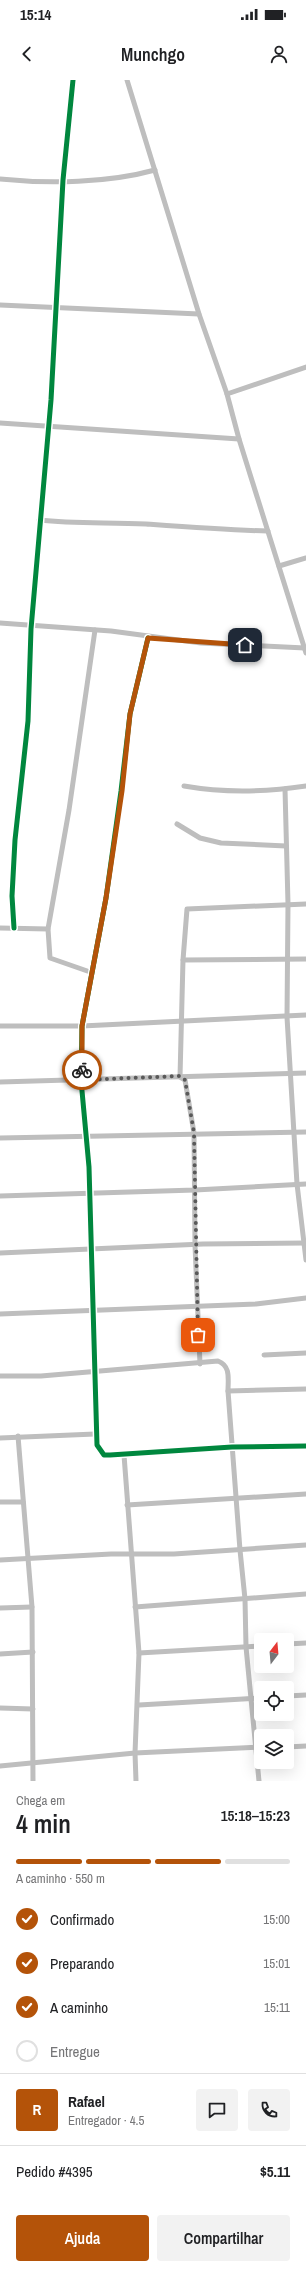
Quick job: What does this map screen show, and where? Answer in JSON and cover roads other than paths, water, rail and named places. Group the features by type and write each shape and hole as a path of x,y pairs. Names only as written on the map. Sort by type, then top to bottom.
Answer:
{"street":[{"path":"14,928 12,896 15,840 28,721 31,624 48,425 63,180 72,80"},
{"path":"0,623 31,624 95,630 148,638 201,643 305,650 239,438 227,394 199,314 127,80"},
{"path":"0,180 128,178 155,170"},
{"path":"0,305 199,314"},
{"path":"227,394 306,367"},
{"path":"0,423 239,438"},
{"path":"39,520 76,524 145,524 210,529 268,531"},
{"path":"280,566 306,558"},
{"path":"93,974 50,958 48,929 69,810 95,630"},
{"path":"148,638 130,714 122,791 93,974 82,1026 81,1080 90,1194 95,1434 97,1445 104,1455 232,1447 306,1446"},
{"path":"184,786 209,790 285,789 306,786"},
{"path":"285,789 289,960 287,1017 292,1074 297,1184 306,1260"},
{"path":"177,824 200,838 221,843 286,846"},
{"path":"180,1076 183,960 187,909 306,904"},
{"path":"0,928 48,929"},
{"path":"183,960 306,959"},
{"path":"0,1026 82,1026 306,1015"},
{"path":"0,1082 306,1073"},
{"path":"180,1076 185,1080 194,1133 195,1245 200,1364"},
{"path":"0,1138 306,1132"},
{"path":"0,1196 195,1190 306,1184"},
{"path":"0,1253 195,1245 305,1243"},
{"path":"0,1314 92,1309 256,1304 306,1298"},
{"path":"264,1355 306,1353"},
{"path":"0,1376 41,1376 200,1364 218,1361 225,1364 228,1372 228,1391 240,1550 246,1599 246,1647 256,1729"},
{"path":"228,1391 306,1389"},
{"path":"0,1438 18,1436 95,1434"},
{"path":"18,1436 32,1607 33,1781"},
{"path":"124,1454 130,1554 139,1653 139,1705 135,1753 136,1781"},
{"path":"127,1504 306,1494"},
{"path":"0,1502 23,1502"},
{"path":"0,1560 130,1554 174,1554 306,1545"},
{"path":"135,1607 306,1594"},
{"path":"0,1608 32,1607"},
{"path":"294,1644 306,1643"},
{"path":"139,1653 254,1646"},
{"path":"0,1654 33,1652"},
{"path":"294,1696 306,1695"},
{"path":"139,1705 252,1698"},
{"path":"0,1708 33,1709"},
{"path":"294,1747 306,1746"},
{"path":"0,1766 135,1753 254,1747"},
{"path":"259,1769 259,1781"}]}
